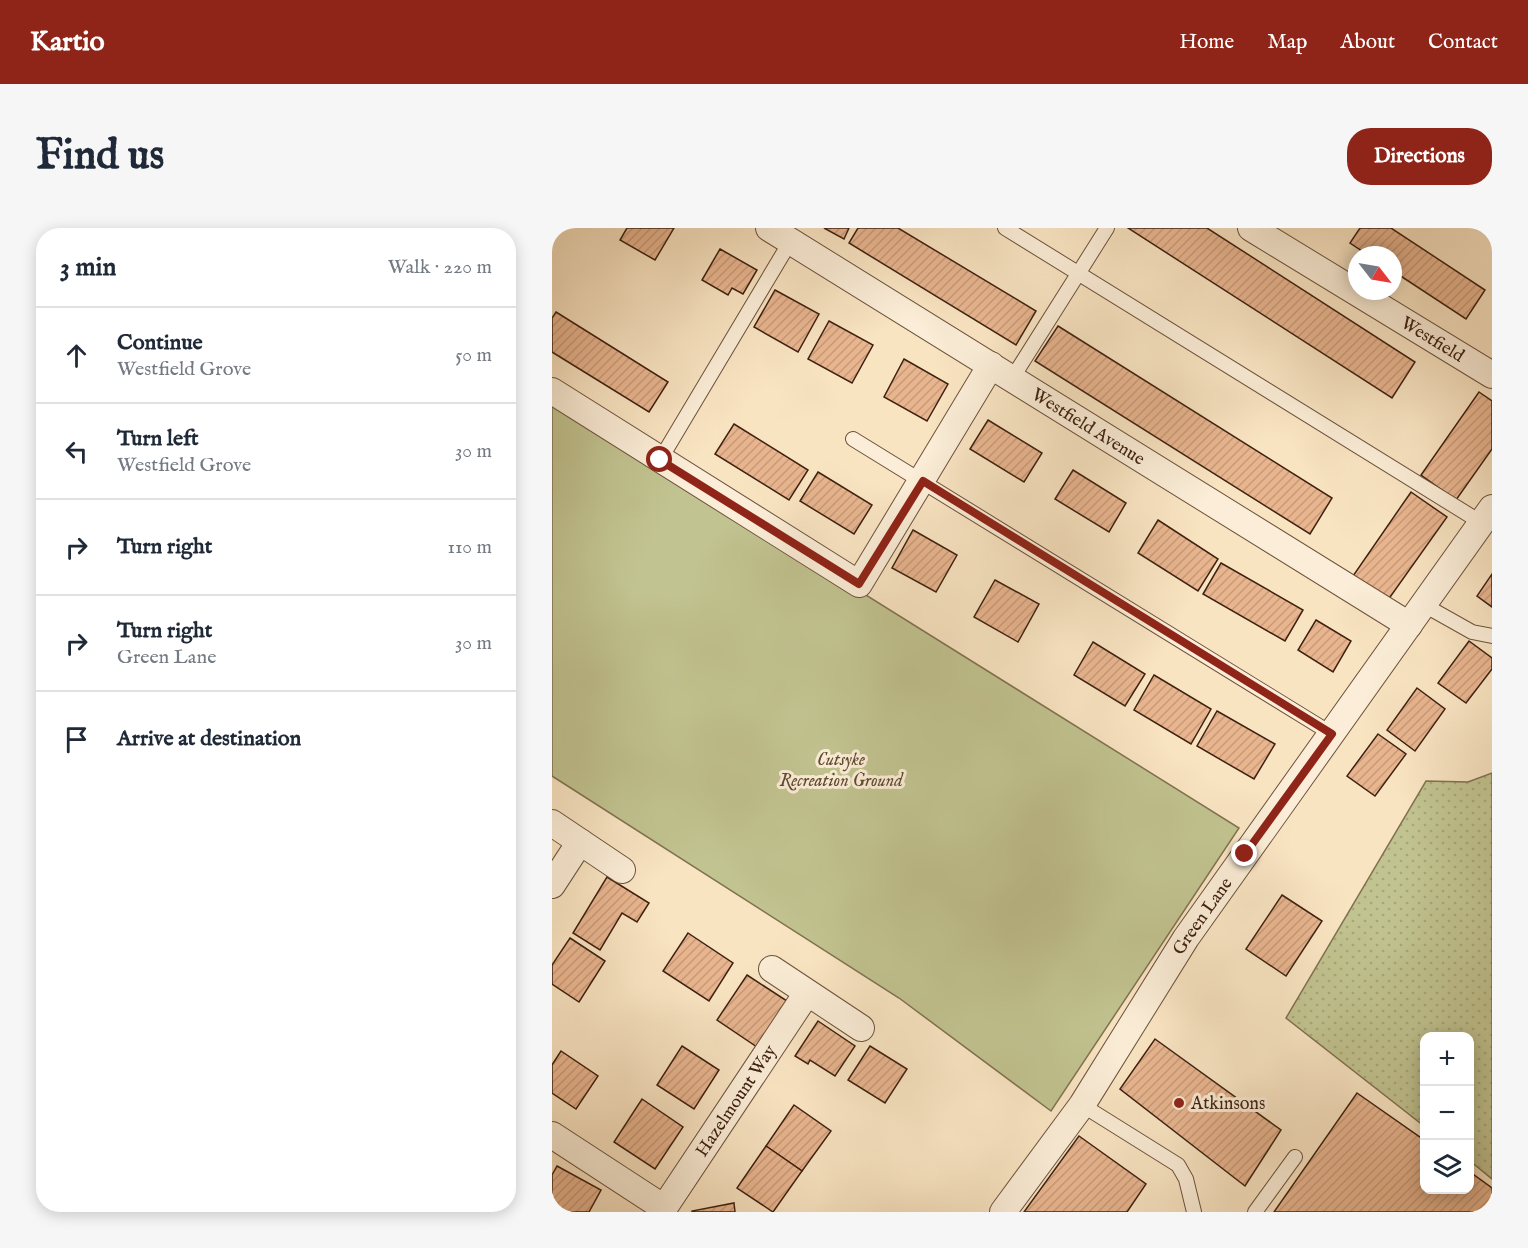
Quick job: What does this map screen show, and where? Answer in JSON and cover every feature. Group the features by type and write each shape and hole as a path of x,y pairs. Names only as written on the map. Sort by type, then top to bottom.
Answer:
{"street":[{"name":"Westfield","path":"1263,231 1492,375"},
{"name":"Westfield Avenue","path":"779,235 1002,371 1409,626"},
{"path":"552,391 859,584 923,481 1002,371"},
{"name":"Green Lane","path":"1003,1212 1082,1105 1186,938 1487,516"},
{"path":"552,824 622,870"},
{"path":"552,885 580,842"},
{"path":"772,969 861,1028"},
{"name":"Hazelmount Way","path":"664,1210 807,993"},
{"path":"552,1135 664,1210"}],"lane":[{"path":"1005,228 1487,516"},
{"path":"1002,371 1079,272 1107,228"},
{"path":"660,460 779,235"},
{"path":"853,439 1332,734"},
{"path":"1424,605 1472,632 1492,636"},
{"path":"1082,1105 1178,1165 1186,1179 1194,1212"},
{"path":"1255,1212 1295,1157"}],"green space":[{"name":"Cutsyke Recreation Ground","path":"552,399 1239,828 1051,1111 899,998 552,776"},
{"path":"1492,773 1492,1179 1474,1164 1474,1032 1420,1032 1420,1123 1286,1018 1426,781 1468,782"}],"building":[{"path":"627,228 674,228 655,260 620,240"},
{"path":"824,228 849,228 844,239"},
{"path":"858,228 898,228 1036,311 1016,345 849,243"},
{"path":"1128,228 1207,228 1415,362 1392,398"},
{"path":"1360,228 1391,228 1485,290 1466,319 1402,277 1402,246 1354,246 1350,243"},
{"path":"720,249 757,270 743,294 732,288 728,295 702,280"},
{"path":"775,290 819,314 798,352 754,327"},
{"path":"556,312 668,382 649,412 552,352 552,318"},
{"path":"829,321 873,345 852,383 808,359"},
{"path":"1058,326 1332,498 1310,534 1035,361"},
{"path":"904,359 948,384 927,421 884,397"},
{"path":"1479,392 1492,401 1492,449 1456,500 1421,475"},
{"path":"988,420 1042,453 1024,482 970,449"},
{"path":"734,424 808,470 789,500 715,454"},
{"path":"1073,470 1126,503 1109,532 1055,499"},
{"path":"818,472 872,505 854,534 800,501"},
{"path":"1411,492 1447,517 1388,600 1353,576"},
{"path":"1158,520 1218,559 1198,591 1138,553"},
{"path":"913,530 957,555 936,592 892,568"},
{"path":"1221,563 1303,610 1285,641 1203,594"},
{"path":"1492,574 1492,607 1477,596"},
{"path":"995,580 1039,604 1018,642 974,617"},
{"path":"1316,620 1351,641 1333,672 1298,650"},
{"path":"1469,641 1492,658 1492,669 1466,703 1438,683"},
{"path":"1093,642 1145,674 1125,706 1074,675"},
{"path":"1154,675 1211,709 1191,744 1134,710"},
{"path":"1417,688 1445,709 1415,751 1387,730"},
{"path":"1217,711 1275,744 1254,779 1197,746"},
{"path":"1378,734 1406,754 1375,796 1347,776"},
{"path":"607,877 649,903 637,922 622,913 600,950 573,933"},
{"path":"1282,895 1322,921 1286,976 1246,949"},
{"path":"688,933 733,963 709,1001 663,971"},
{"path":"570,938 605,961 579,1002 552,984 552,965"},
{"path":"747,975 787,1001 757,1047 717,1020"},
{"path":"818,1021 855,1046 835,1076 810,1060 808,1064 795,1056"},
{"path":"1155,1039 1281,1130 1245,1186 1120,1089"},
{"path":"682,1046 719,1070 694,1109 657,1085"},
{"path":"870,1046 907,1069 885,1103 848,1080"},
{"path":"561,1051 598,1076 576,1109 552,1093 552,1065"},
{"path":"1357,1093 1420,1137 1420,1194 1474,1194 1474,1175 1492,1188 1492,1207 1489,1212 1274,1212"},
{"path":"642,1099 683,1127 655,1169 614,1142"},
{"path":"794,1105 831,1131 802,1171 766,1146"},
{"path":"1079,1136 1146,1184 1127,1212 1024,1212"},
{"path":"766,1146 802,1171 773,1212 737,1188"},
{"path":"557,1166 601,1190 589,1212 552,1212 552,1175"},
{"path":"734,1203 735,1212 692,1212 692,1211"}],"place":[{"name":"Atkinsons","path":"1179,1103"}],"route":[{"path":"660,460 859,584 923,481 1332,734 1245,854"}]}
